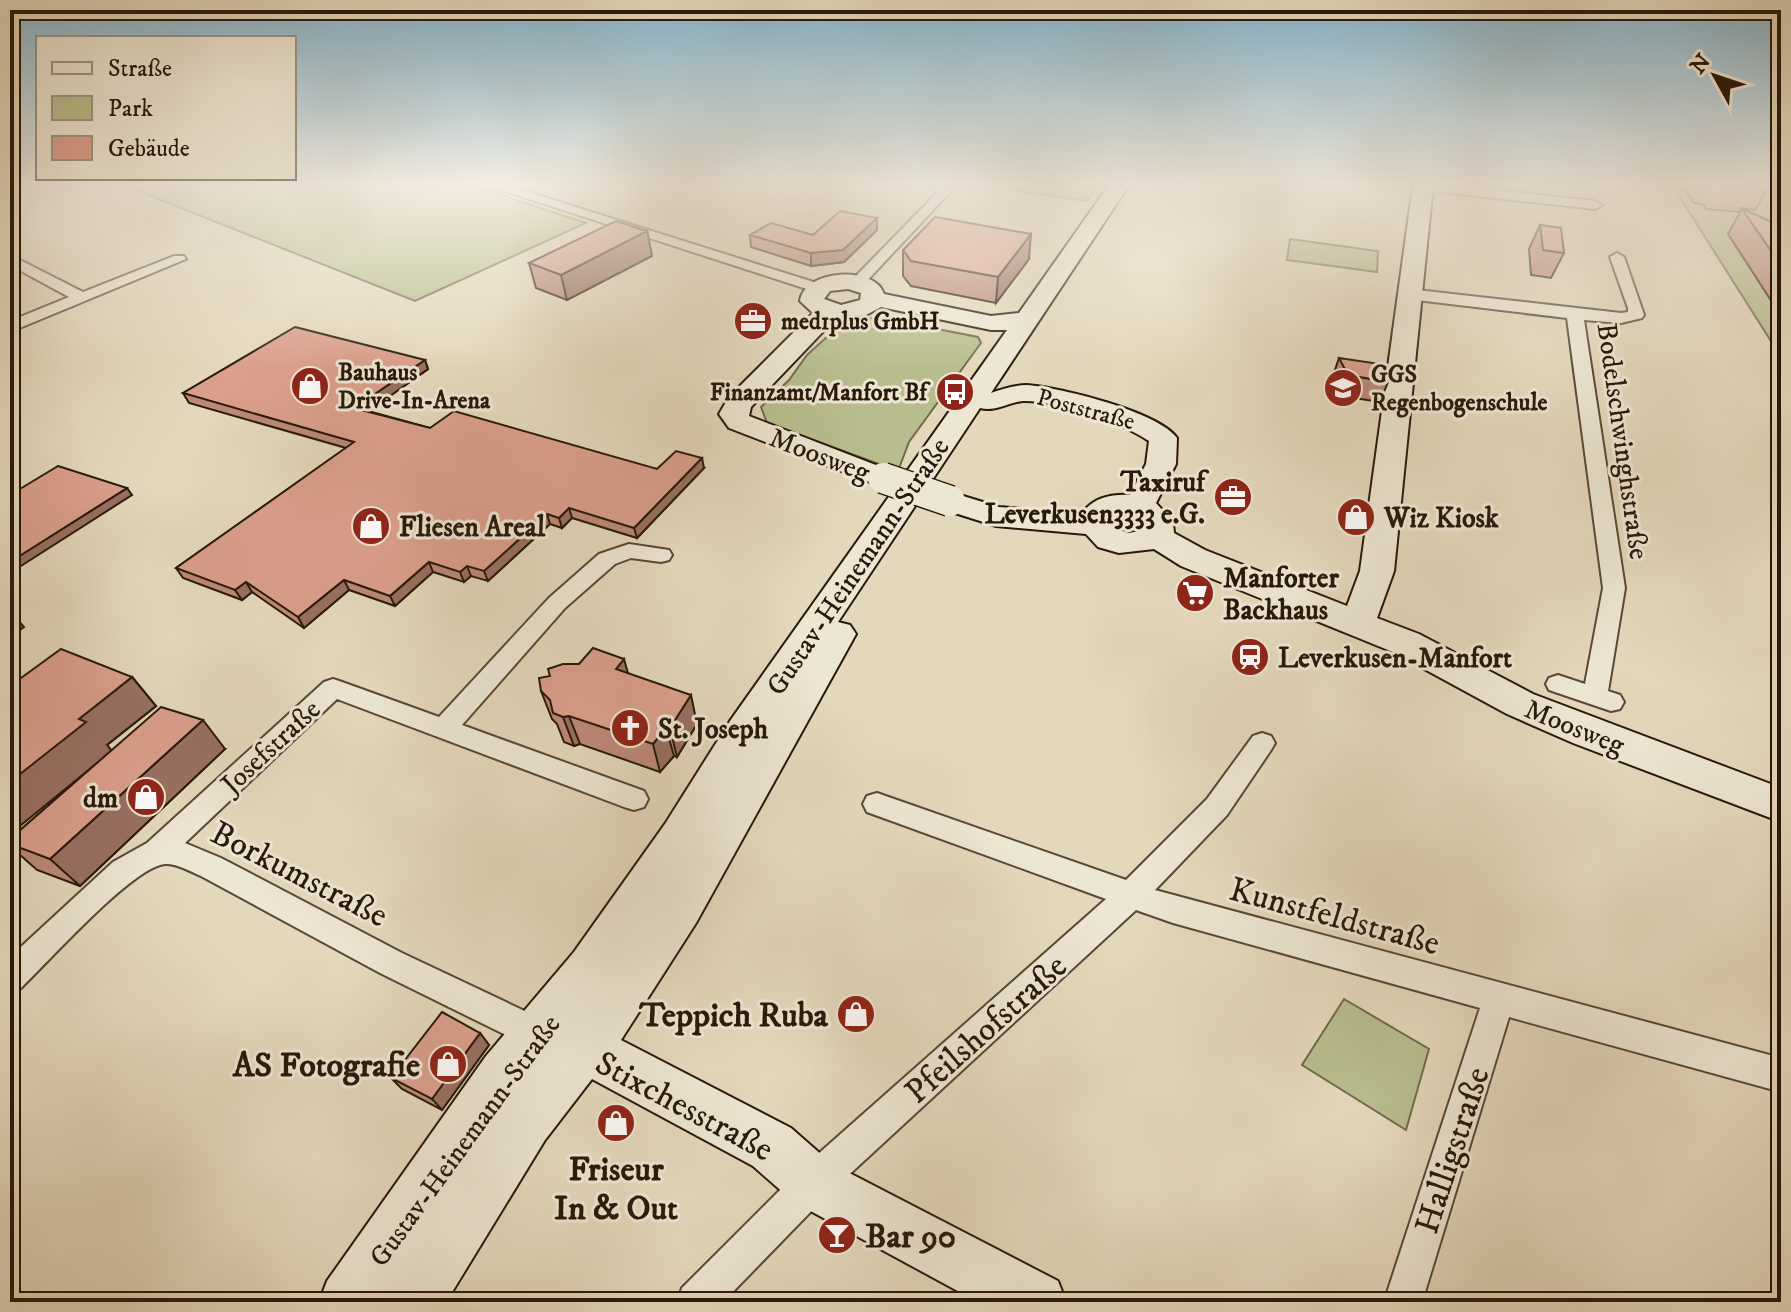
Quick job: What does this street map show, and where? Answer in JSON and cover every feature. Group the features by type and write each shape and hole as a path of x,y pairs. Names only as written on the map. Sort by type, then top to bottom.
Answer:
{"street":[{"path":"670,246 823,299 850,312 903,246"},
{"name":"Gustav-Heinemann-Straße","path":"413,1302 527,1122 600,955 680,837 744,732 1008,378 1027,318 1077,246"},
{"name":"Gustav-Heinemann-Straße","path":"348,1302 504,1074 616,1008 680,909 856,603 1093,246"},
{"path":"1358,623 1377,571 1415,246"},
{"name":"Bodelschwinghstraße","path":"1558,684 1603,699 1614,588 1575,314 1621,318 1636,315 1617,257"},
{"path":"10,259 82,298"},
{"path":"10,327 179,259"},
{"path":"1408,294 1575,314"},
{"path":"866,296 991,323 1009,323 1027,318"},
{"path":"866,296 999,335 1008,378"},
{"name":"Moosweg","path":"823,299 739,403 733,414 739,422 883,478 996,516 1095,525"},
{"name":"Poststraße","path":"1008,378 1139,422 1160,433 1164,439 1162,455 1139,506"},
{"path":"1116,504 1139,506 1158,520 1160,529 1156,537 1135,544 1122,543 1110,539 1095,525 1099,511 1106,507 1116,504"},
{"name":"Moosweg","path":"1156,537 1193,558 1406,643 1520,704 1781,805"},
{"path":"444,728 557,603 607,559 629,551 661,555"},
{"name":"Josefstraße","path":"157,852 333,688 634,799"},
{"name":"Pfeilshofstraße","path":"696,1302 813,1183 1129,897 1217,807 1262,743"},
{"name":"Kunstfeldstraße","path":"877,804 1129,897 1781,1075"},
{"path":"10,978 123,871 157,852"},
{"name":"Borkumstraße","path":"157,852 175,852 211,867 391,963 561,1042"},
{"name":"Halligstraße","path":"1403,1302 1499,998"},
{"name":"Stixchesstraße","path":"561,1042 651,1081 772,1147 813,1183 1037,1302"}],"green space":[{"path":"277,246 535,246 415,301"},
{"path":"1289,246 1343,246 1378,251 1377,272 1287,260"},
{"path":"1711,246 1781,246 1781,357"},
{"path":"876,317 978,337 981,343 909,442 898,471 767,423 761,407 789,380 807,355 839,326"},
{"path":"1344,999 1429,1049 1406,1130 1302,1065"}],"building":[{"path":"564,246 617,246 561,275 529,263"},
{"path":"788,246 847,246 843,250 811,253"},
{"path":"907,246 1022,246 998,277 911,261 903,250"},
{"path":"1543,246 1563,246 1564,253 1543,250"},
{"path":"1768,246 1781,246 1781,265"},
{"name":"Fliesen Areal","path":"295,327 425,360 354,408 430,428 454,411 657,469 676,451 702,458 634,528 569,508 559,518 547,514 484,571 467,566 460,572 429,562 390,596 344,580 298,617 246,582 235,590 176,568 354,442 183,393"},
{"path":"1339,358 1387,365 1388,382 1348,375"},
{"path":"58,466 127,488 10,562 10,495"},
{"path":"593,648 624,659 616,669 691,695 670,728 666,728 653,744 553,713 550,700 541,691 539,678 550,676 548,669 563,664 579,664"},
{"path":"61,649 132,677 79,719 86,722 10,782 10,686"},
{"path":"161,707 203,720 50,859 10,844 10,839"},
{"name":"AS Fotografie","path":"442,1012 480,1033 432,1099 391,1078"}],"place":[{"name":"med1plus GmbH","path":"753,321"},
{"name":"Bauhaus Drive-In-Arena","path":"310,386"},
{"name":"GGS Regenbogenschule","path":"1343,388"},
{"name":"Finanzamt/Manfort Bf","path":"955,392"},
{"name":"Taxiruf Leverkusen3333 e.G.","path":"1233,497"},
{"name":"Wiz Kiosk","path":"1356,517"},
{"name":"Fliesen Areal","path":"371,526"},
{"name":"Manforter Backhaus","path":"1195,593"},
{"name":"Leverkusen-Manfort","path":"1250,657"},
{"name":"St. Joseph","path":"630,728"},
{"name":"dm","path":"146,797"},
{"name":"Teppich Ruba","path":"856,1014"},
{"name":"AS Fotografie","path":"448,1064"},
{"name":"Friseur In & Out","path":"616,1123"},
{"name":"Bar 90","path":"837,1235"}]}
